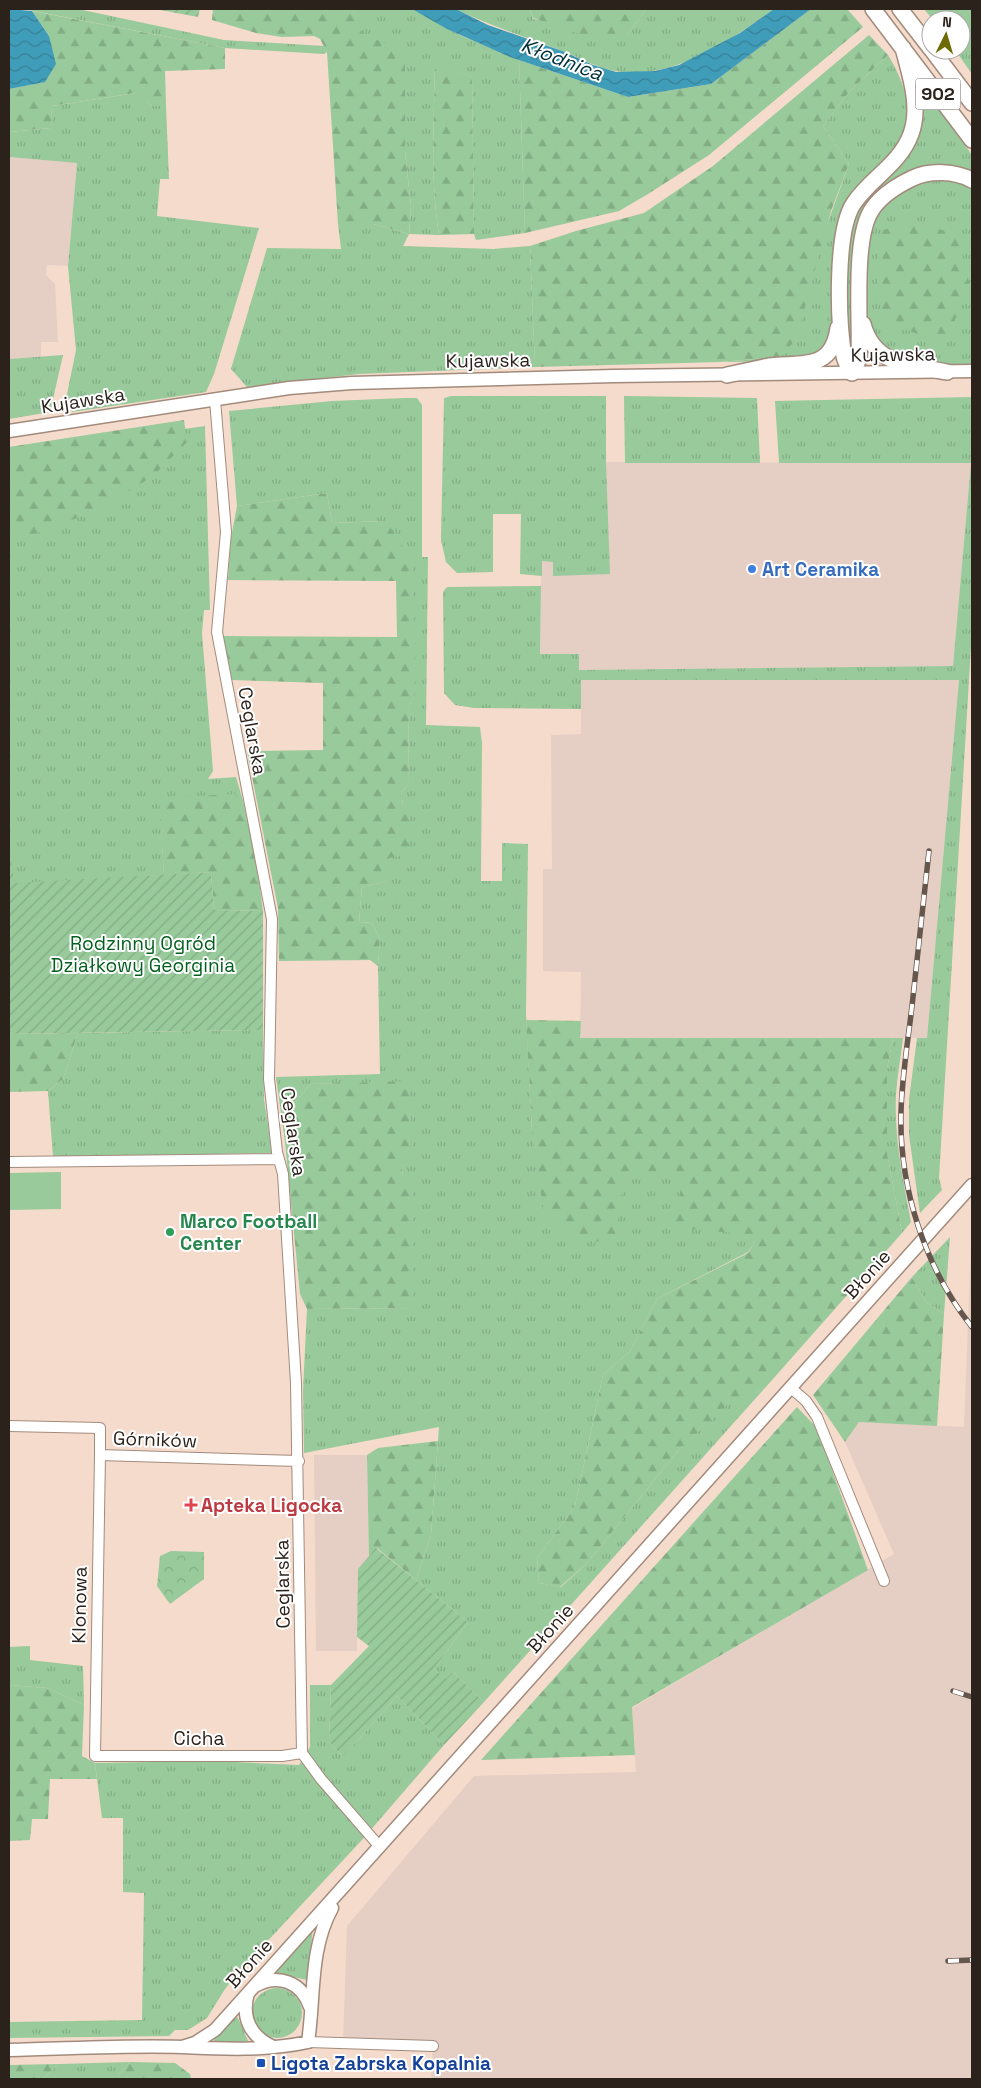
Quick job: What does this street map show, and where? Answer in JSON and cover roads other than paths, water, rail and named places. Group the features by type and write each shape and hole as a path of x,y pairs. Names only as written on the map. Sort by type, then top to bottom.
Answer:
{"main road":[{"name":"902","path":"873,9 972,140"},
{"name":"902","path":"900,9 921,35"},
{"path":"727,375 771,366 812,364 823,357 837,336 840,304 841,249 845,218 863,192 894,163 912,132 914,93 903,48"},
{"name":"902","path":"939,60 972,104"},
{"path":"852,373 859,359 864,226 872,209 900,184 920,175 941,173 965,176 972,180"},
{"path":"840,304 844,358 852,373"},
{"path":"860,305 867,337 874,348 887,359 947,372"}],"street":[{"name":"Kujawska","path":"9,431 289,388 352,383 972,371"},
{"name":"Ceglarska","path":"215,400 226,532 217,632 272,919 269,1078 279,1159 283,1174 287,1224 299,1461 302,1753"},
{"path":"9,1162 279,1159"},
{"name":"Błonie","path":"182,2047 208,2036 339,1894 972,1185"},
{"path":"791,1388 806,1401 818,1417 884,1581"},
{"name":"Górników","path":"9,1426 100,1428 100,1456 299,1461"},
{"name":"Klonowa","path":"96,1756 100,1456"},
{"path":"302,1753 321,1780 380,1847"},
{"name":"Cicha","path":"96,1756 282,1756 302,1753"},
{"name":"Błonie","path":"308,2042 317,1946 326,1918 339,1894"},
{"path":"273,2047 262,2042 248,2026 245,2008 250,1990 270,1980 287,1982 303,1991 311,2010"},
{"name":"Błonie","path":"9,2050 182,2047 210,2049 273,2047 308,2042 433,2046"}],"water":[{"path":"9,9 32,11 49,36 56,64 45,82 9,89"},
{"name":"Kłodnica","path":"412,9 456,9 488,25 616,72 655,71 679,65 740,33 774,9 811,9 711,84 628,97 510,57 447,29"}],"railway":[{"path":"929,851 903,1085 901,1112 902,1141 910,1198 928,1253 955,1304 972,1327"},
{"path":"953,1691 972,1697"},
{"path":"948,1961 972,1960"}],"place":[{"name":"Art Ceramika","path":"752,569"},
{"name":"Marco Football Center","path":"170,1232"},
{"name":"Apteka Ligocka","path":"191,1505"},
{"name":"Ligota Zabrska Kopalnia","path":"261,2063"}],"park label":[{"name":"Rodzinny Ogród Działkowy Georginia","path":"143,954"}]}
